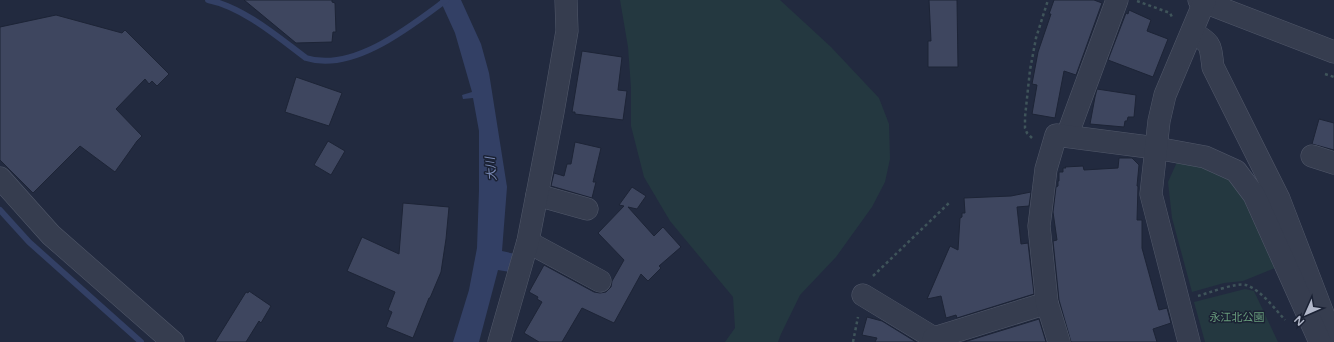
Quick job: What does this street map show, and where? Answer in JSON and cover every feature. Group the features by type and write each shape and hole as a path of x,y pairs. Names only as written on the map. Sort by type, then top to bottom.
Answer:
{"street":[{"path":"499,342 528,242 567,32 566,0"},
{"path":"1067,136 1117,0"},
{"path":"1189,342 1151,194 1159,121 1165,95 1192,32 1202,1 1334,52"},
{"path":"1192,32 1207,41 1211,48 1214,67 1279,199 1327,324 1322,342"},
{"path":"1059,342 1047,303 1039,226 1046,169 1056,135 1156,148 1205,157 1236,171 1254,195 1322,342"},
{"path":"1312,156 1334,163"},
{"path":"0,178 51,235 173,342"},
{"path":"537,195 587,209"},
{"path":"528,242 600,281"},
{"path":"863,295 933,340 1047,303"}],"path":[{"path":"1048,0 1036,38 1030,70 1025,128 1027,133 1050,155"},
{"path":"853,342 863,295 868,281 950,202"},
{"path":"1178,302 1229,287 1245,284 1257,290 1289,324"}],"green space":[{"path":"620,0 780,0 831,47 879,98 889,124 890,159 885,182 872,207 836,257 800,295 778,342 725,342 735,328 733,297 670,221 644,177 631,126 631,88 628,47"},
{"path":"1177,162 1209,167 1222,173 1241,191 1275,268 1243,281 1224,283 1192,292 1172,218 1168,182"},
{"name":"永江北公園","path":"1245,289 1254,291 1278,342 1205,342 1194,302"}],"water":[{"name":"大川","path":"440,0 461,0 481,44 489,73 507,187 502,251 515,254 510,272 498,270 479,342 453,342 469,290 477,248 479,131 473,98 463,99 462,95 472,92 455,33"}],"building":[{"path":"244,0 332,0 332,2 335,3 336,32 333,32 332,42 296,43"},
{"path":"929,0 957,0 958,67 928,67 928,41 931,41"},
{"path":"1054,0 1094,0 1102,3 1076,75 1064,71 1055,118 1032,114 1037,85 1032,84 1038,52 1051,14 1049,14"},
{"path":"1129,10 1151,20 1147,31 1168,39 1153,77 1108,60 1126,13 1128,14"},
{"path":"56,15 122,33 125,30 169,74 157,86 152,81 149,84 145,79 116,109 142,136 115,172 80,146 33,193 0,160 0,27"},
{"path":"582,51 622,57 618,90 627,91 623,120 575,114 575,112 572,112"},
{"path":"296,77 342,93 329,126 285,112"},
{"path":"1097,89 1136,95 1134,117 1128,117 1127,121 1125,121 1124,127 1090,124"},
{"path":"1319,119 1334,123 1334,150 1312,144"},
{"path":"328,141 345,151 331,175 314,165"},
{"path":"575,142 601,148 593,182 596,182 592,198 551,186 554,173 564,176 567,164 571,164"},
{"path":"1119,158 1132,158 1139,165 1137,186 1137,220 1142,220 1142,248 1159,310 1167,308 1171,323 1153,329 1157,342 1071,342 1059,300 1053,241 1057,240 1053,212 1056,187 1058,186 1059,181 1059,172 1063,172 1063,168 1066,168 1065,167 1083,166 1084,170 1118,168"},
{"path":"632,187 646,196 637,209 628,207 654,236 663,227 681,247 659,266 661,268 648,281 641,274 614,323 582,308 562,342 539,342 524,333 542,302 537,299 538,297 529,292 544,265 594,292 606,292 611,287 612,281 624,260 598,233 624,206 619,205"},
{"path":"1031,192 1029,206 1017,207 1021,244 1028,243 1034,294 957,318 956,315 946,318 941,296 927,299 950,246 958,250 960,218 962,217 962,213 965,213 964,198 1011,196"},
{"path":"403,203 449,207 441,272 413,338 386,327 392,312 388,310 395,292 347,271 362,237 399,254"},
{"path":"249,291 271,306 261,323 259,321 246,342 215,342 246,292 248,293"},
{"path":"867,317 882,321 916,342 875,342 877,338 862,335"},
{"path":"1039,319 1046,342 964,342"}],"waterway":[{"path":"208,0 234,9 247,16 272,32 306,58 324,61 343,59 362,53 399,34 446,0"},
{"path":"0,210 29,242 141,342"}]}
